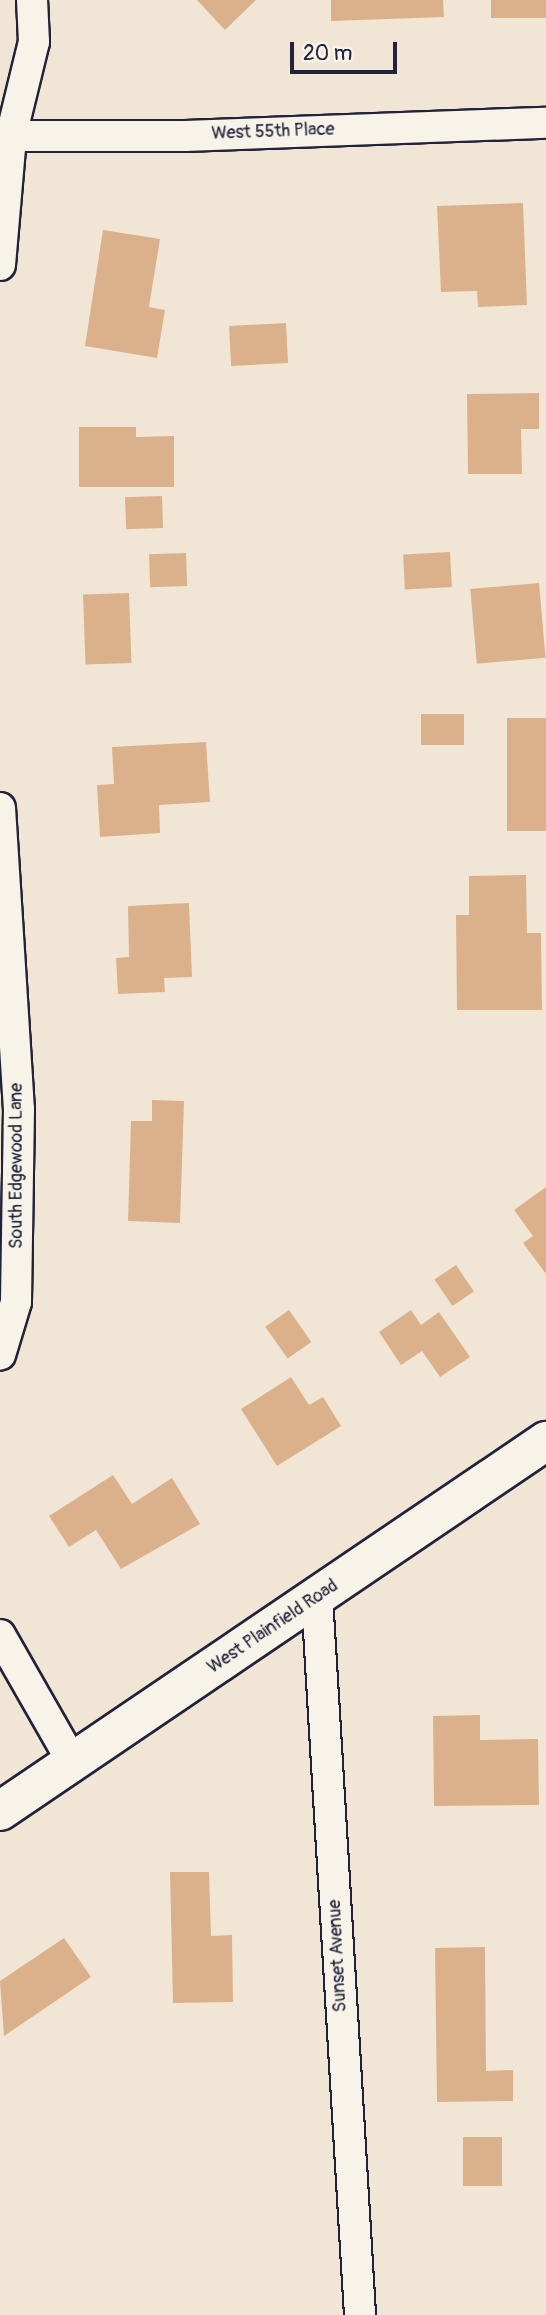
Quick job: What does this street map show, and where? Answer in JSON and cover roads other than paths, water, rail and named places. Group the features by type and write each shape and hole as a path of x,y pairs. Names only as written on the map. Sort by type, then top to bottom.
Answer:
{"main road":[{"name":"West Plainfield Road","path":"0,1811 546,1441"}],"street":[{"path":"0,265 6,136 34,42 32,0"},
{"name":"West 55th Place","path":"6,136 199,135 546,122"},
{"name":"South Edgewood Lane","path":"0,808 19,1110 16,1302 0,1355"},
{"name":"Sunset Avenue","path":"317,1597 360,2315"},
{"path":"0,1636 73,1763"}]}
